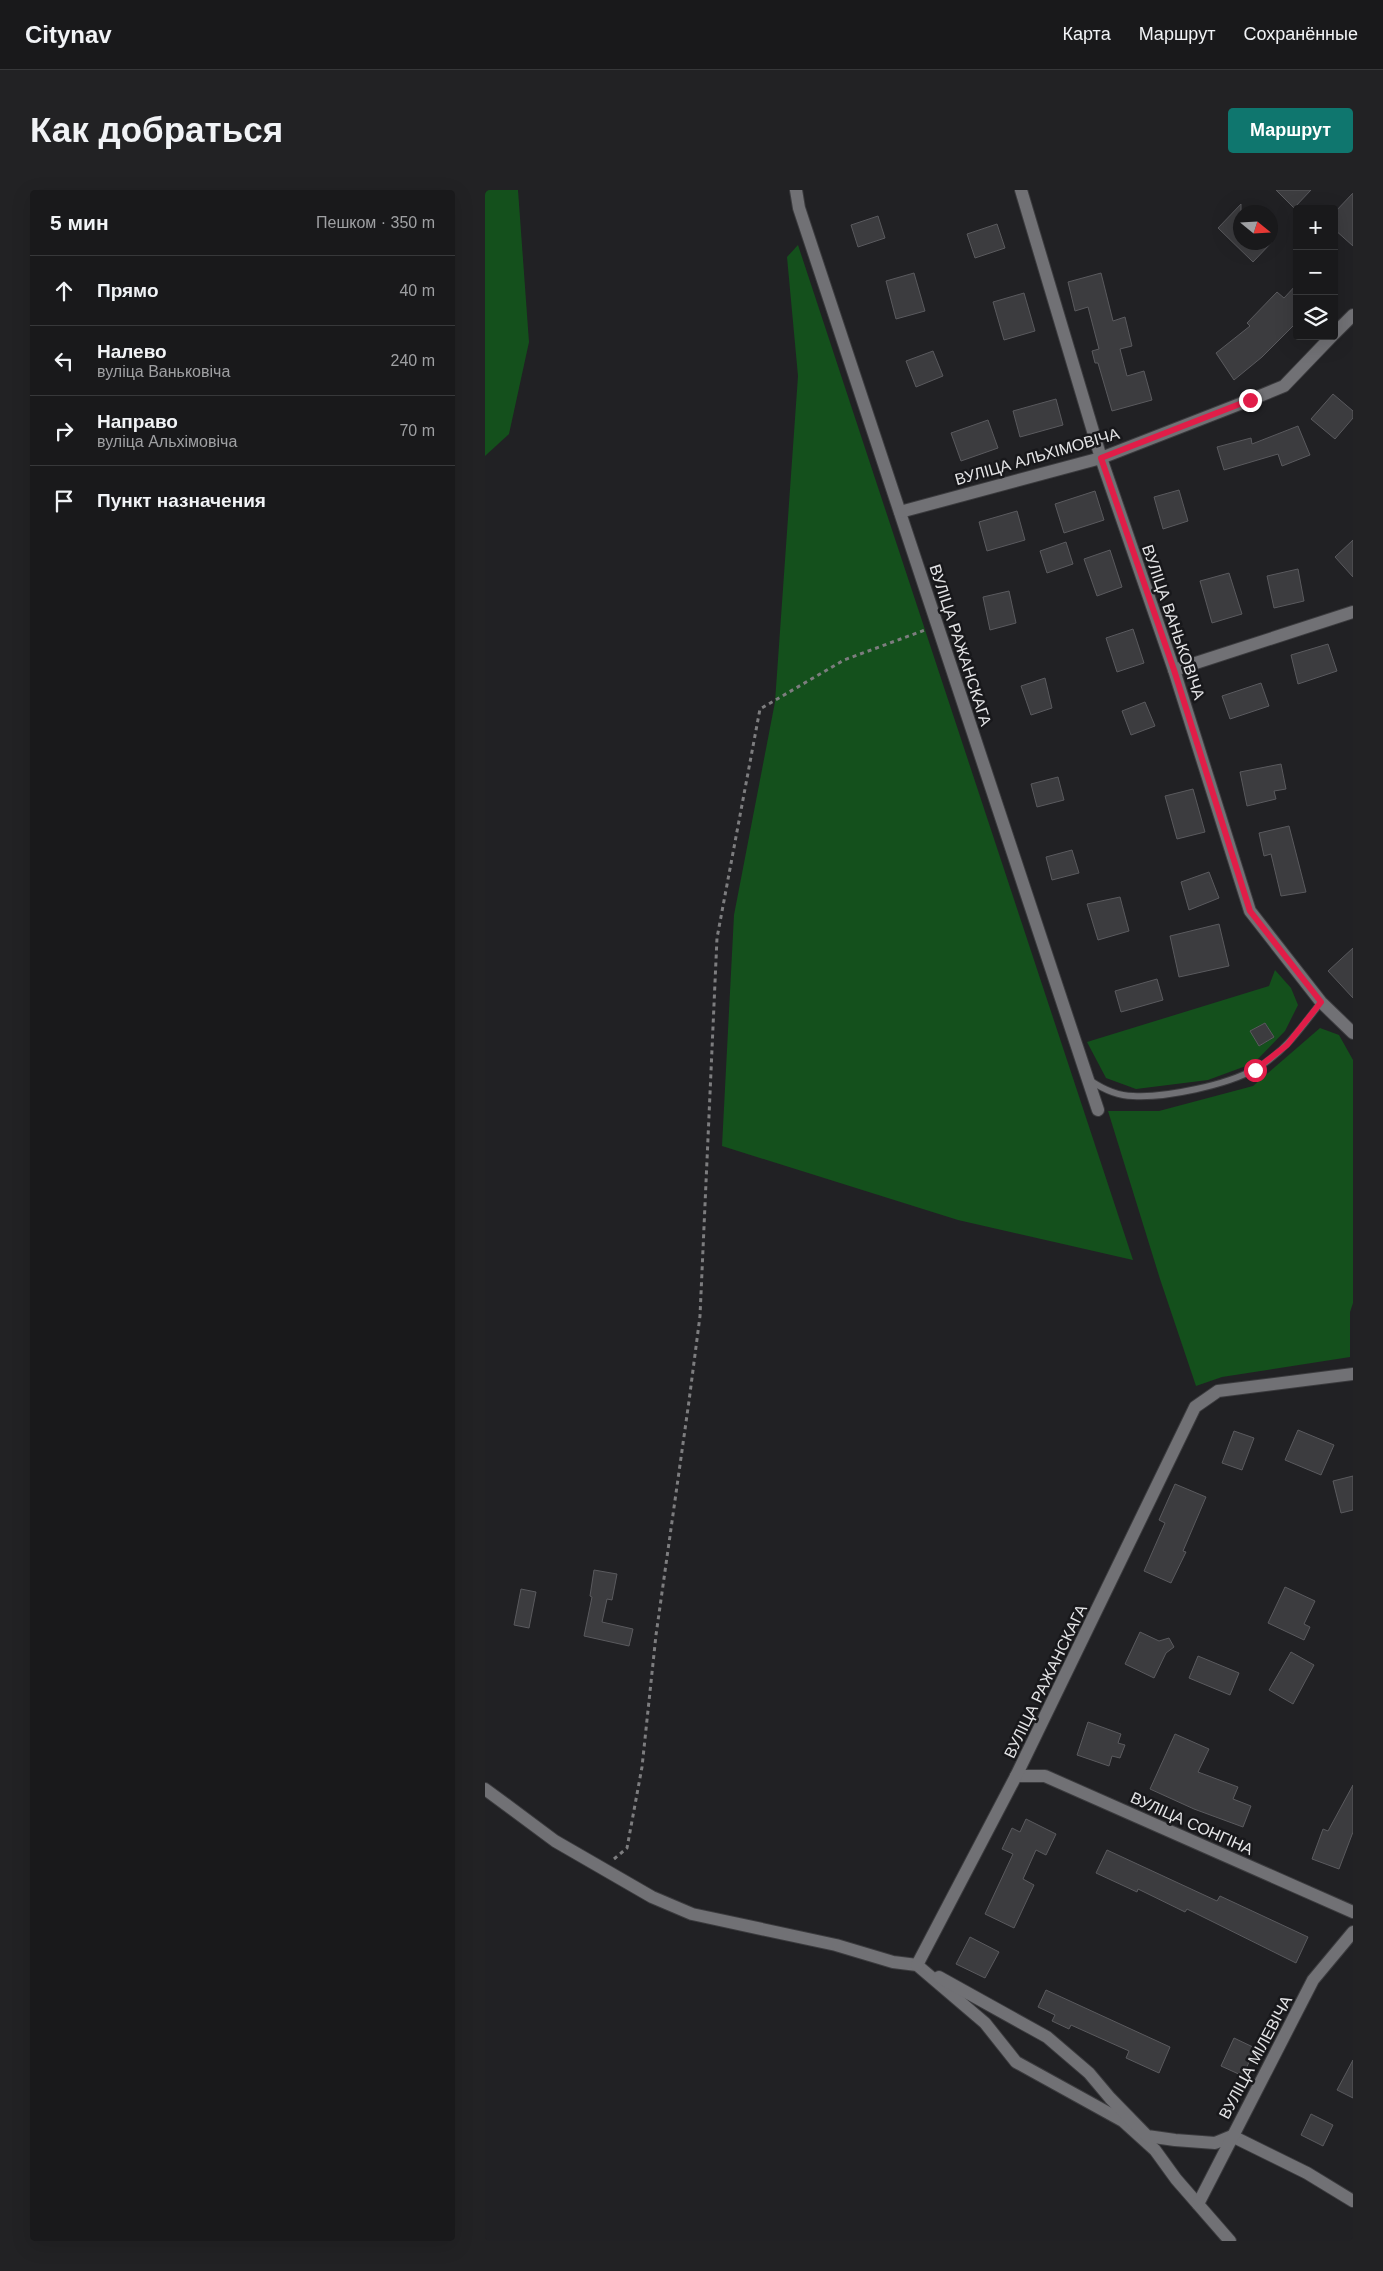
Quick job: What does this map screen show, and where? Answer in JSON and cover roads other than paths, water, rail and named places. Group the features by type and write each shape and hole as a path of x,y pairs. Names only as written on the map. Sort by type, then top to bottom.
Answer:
{"street":[{"name":"ВУЛІЦА РАЖАНСКАГА","path":"796,190 799,208 1098,1110"},
{"name":"ВУЛІЦА ВАНЬКОВІЧА","path":"1021,190 1101,458 1174,670 1250,911 1321,1002 1353,1033"},
{"name":"ВУЛІЦА АЛЬХІМОВІЧА","path":"1338,330 1353,314"},
{"name":"ВУЛІЦА АЛЬХІМОВІЧА","path":"900,512 1101,458 1284,386 1328,340"},
{"path":"1174,670 1353,612"},
{"name":"ВУЛІЦА РАЖАНСКАГА","path":"917,1965 1016,1776 1195,1407 1218,1391 1353,1374"},
{"name":"ВУЛІЦА СОНГІНА","path":"1016,1776 1045,1776 1353,1912"},
{"path":"485,1789 555,1841 603,1870 651,1897 692,1914 836,1946 893,1962 917,1965 1047,2037 1089,2073 1147,2136 1215,2143 1232,2136 1307,2173 1353,2201"},
{"name":"ВУЛІЦА МІЛЕВІЧА","path":"1198,2204 1313,1980 1353,1932"},
{"path":"917,1965 985,2023 1016,2062 1123,2121 1155,2150 1176,2179 1230,2241"}],"lane":[{"path":"1087,1079 1102,1088 1132,1096 1164,1095 1215,1084 1255,1070 1287,1045 1321,1002"}]}
